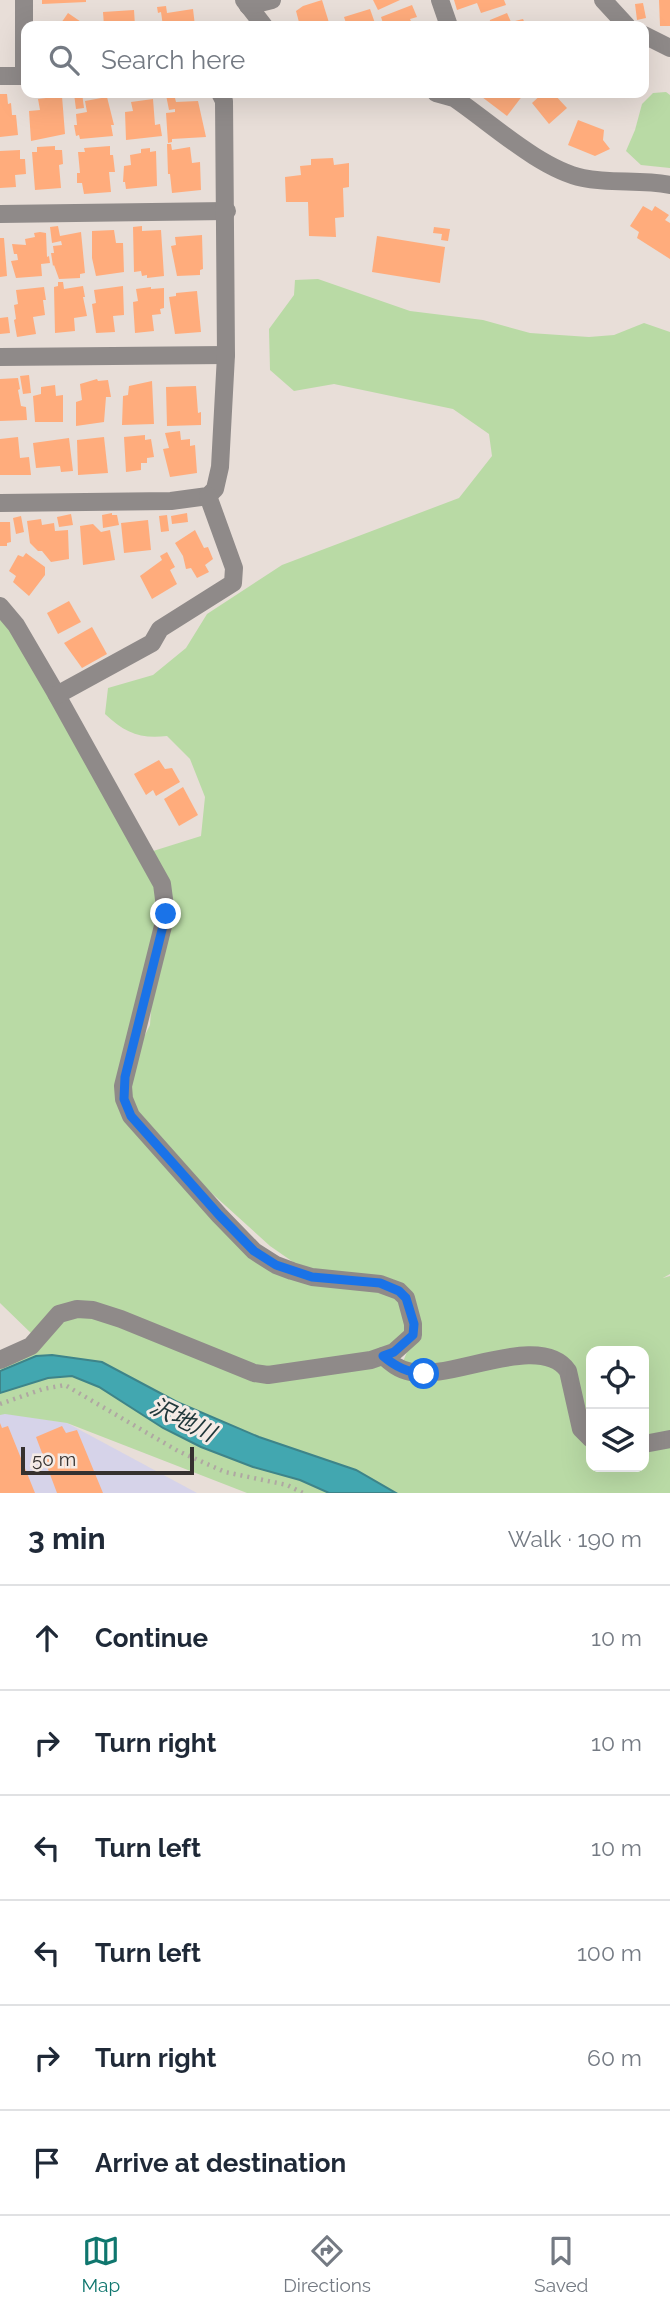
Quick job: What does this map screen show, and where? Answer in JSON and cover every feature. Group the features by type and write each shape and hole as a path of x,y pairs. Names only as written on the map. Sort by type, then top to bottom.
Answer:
{"street":[{"path":"24,0 24,21"},
{"path":"246,3 272,0"},
{"path":"440,0 447,21"},
{"path":"603,0 622,21"},
{"path":"246,3 260,21"},
{"path":"649,38 670,48"},
{"path":"0,76 21,76"},
{"path":"0,503 172,501 208,496 215,489 219,467 226,355 227,211 223,98"},
{"path":"451,98 558,170 583,178 653,181 670,185"},
{"path":"0,214 227,211"},
{"path":"0,357 226,355"},
{"path":"57,695 152,643 160,629 233,583 234,568 208,496"},
{"path":"0,606 16,625 57,695 162,884 166,914 125,1077 124,1099 131,1116 254,1251 276,1265 312,1277 380,1283 399,1291 406,1298 414,1324 413,1335 394,1352 383,1356 268,1375 254,1373 121,1319 77,1308 59,1314 31,1346 0,1360"},
{"path":"383,1356 396,1367 424,1374 515,1356 553,1359 563,1363 568,1371 581,1429 586,1434"},
{"path":"649,1443 670,1439"}],"path":[{"path":"0,1404 43,1389 65,1385 178,1451 225,1472 287,1485 303,1493"}],"shaded area":[{"path":"3,1413 67,1423 197,1493 0,1493 0,1415"}],"green space":[{"path":"666,92 670,95 670,168 641,165 626,151 642,104 653,93"},
{"path":"318,279 410,311 483,320 530,333 589,337 614,335 644,323 670,332 670,1274 663,1278 670,1276 670,1493 247,1493 67,1423 0,1415 0,1367 31,1354 59,1314 90,1310 275,1380 356,1363 380,1365 397,1376 437,1370 400,1369 416,1330 406,1298 393,1294 404,1301 407,1341 386,1352 267,1372 96,1307 60,1309 35,1337 0,1303 0,607 4,609 159,884 150,852 201,836 205,797 190,759 167,736 133,733 105,714 108,688 153,675 186,648 207,614 282,565 459,498 492,456 489,434 453,409 334,384 294,391 270,370 269,329 294,295 295,280","holes":["162,895 166,908 153,980 150,1025 133,1059 130,1099 135,1113 195,1178 270,1246 309,1273 358,1281 368,1286 326,1284 251,1251 130,1115 123,1098","544,1353 541,1356 559,1363 439,1370"]}],"water":[{"name":"沢地川","path":"52,1355 102,1362 177,1402 259,1437 356,1470 396,1493 329,1493 300,1480 253,1467 201,1447 163,1428 99,1387 72,1376 48,1378 0,1393 0,1371 36,1356"}],"building":[{"path":"42,0 86,0 86,2 42,4"},
{"path":"322,0 328,21 299,21 296,11"},
{"path":"373,0 400,0 378,10"},
{"path":"454,0 504,0 506,5 481,13 477,3 457,10"},
{"path":"659,0 670,0 670,26 660,26"},
{"path":"643,3 646,18 637,20 635,4"},
{"path":"412,5 417,17 410,19 411,21 382,21 381,17"},
{"path":"166,6 167,13 193,9 194,21 162,21 157,7"},
{"path":"370,9 374,21 345,21 344,17"},
{"path":"134,10 135,21 104,21 103,12"},
{"path":"68,13 80,21 62,21"},
{"path":"507,13 511,21 490,21"},
{"path":"0,94 7,94 8,104 11,103 12,115 16,115 18,135 0,137"},
{"path":"62,98 65,134 31,141 29,111 40,110 38,99"},
{"path":"75,98 83,98 84,108 76,109"},
{"path":"107,98 114,125 111,125 113,136 80,139 79,135 76,136 76,114 87,112 85,101"},
{"path":"167,98 175,98 176,102 198,101 206,137 172,139 172,142 168,143 166,113 175,112 175,109 169,110"},
{"path":"483,98 521,98 507,116"},
{"path":"538,98 558,98 567,108 549,124 532,103"},
{"path":"153,99 155,125 160,124 162,136 126,140 125,112 133,111 131,102"},
{"path":"578,120 604,130 603,140 610,149 595,156 568,145"},
{"path":"167,144 171,144 172,150 190,147 192,163 200,162 201,190 172,193"},
{"path":"55,146 55,150 62,150 63,164 59,165 61,188 35,190 32,152 37,152 37,147"},
{"path":"110,146 115,172 109,172 111,192 84,194 82,183 77,183 77,173 80,173 78,152 85,152 84,148"},
{"path":"150,148 150,152 156,151 157,186 126,189 123,182 124,166 131,165 130,155"},
{"path":"20,150 20,159 25,159 26,174 15,175 16,187 0,188 0,151"},
{"path":"333,158 334,165 349,163 349,187 343,188 344,217 335,218 336,237 309,236 308,202 286,202 285,177 301,175 300,166 311,165 311,159"},
{"path":"643,206 652,211 655,206 669,215 665,220 670,223 670,259 637,238 639,232 630,226"},
{"path":"58,226 60,236 81,232 85,273 80,274 80,278 59,279 53,266 53,246 62,245 61,241 52,243 50,227"},
{"path":"142,226 142,231 161,230 164,276 147,278 147,275 142,276 141,271 134,272 133,227"},
{"path":"434,227 450,229 448,241 441,240 442,234 433,233"},
{"path":"114,230 116,243 123,243 124,272 96,276 92,258 92,231"},
{"path":"34,233 46,233 47,257 49,256 50,263 41,264 42,276 16,278 11,261 18,260 12,244 26,245 25,239 35,237"},
{"path":"202,235 203,269 200,270 200,275 177,276 171,246 176,245 175,237"},
{"path":"377,236 445,247 440,283 372,272"},
{"path":"0,238 4,238 7,276 0,277"},
{"path":"58,282 63,282 64,289 83,286 87,316 74,318 75,331 55,333 54,287 58,286"},
{"path":"123,286 124,315 113,316 115,332 96,333 92,304 96,303 94,290"},
{"path":"44,287 45,315 33,317 36,334 17,337 14,320 14,305 18,304 16,290"},
{"path":"164,288 164,308 160,309 161,314 152,315 154,331 135,333 133,302 138,301 136,289"},
{"path":"197,291 201,332 175,334 169,297 176,296 176,293"},
{"path":"8,317 10,333 0,334 0,318"},
{"path":"29,375 31,393 23,394 20,376"},
{"path":"18,378 21,406 26,407 27,420 0,421 0,379"},
{"path":"97,379 108,380 111,397 106,397 104,422 76,426 76,402 82,400 80,384"},
{"path":"152,381 154,424 122,425 123,396 128,395 129,386"},
{"path":"55,385 56,396 63,395 63,422 35,422 33,396 41,394 41,387"},
{"path":"196,386 201,425 167,426 166,387"},
{"path":"180,431 181,440 190,439 190,446 195,445 197,473 170,477 163,449 169,448 165,433"},
{"path":"145,435 145,440 151,439 154,457 147,458 147,463 141,463 141,470 126,472 124,437"},
{"path":"18,437 20,458 29,457 31,475 0,475 0,439"},
{"path":"104,437 108,473 78,475 77,440"},
{"path":"69,438 73,471 61,472 60,466 36,468 33,443"},
{"path":"187,513 188,522 172,524 171,516"},
{"path":"71,514 73,525 59,527 57,517"},
{"path":"102,515 117,515 119,525 103,528"},
{"path":"167,515 169,531 161,532 159,516"},
{"path":"21,516 24,532 16,534 13,518"},
{"path":"41,519 42,525 54,523 55,531 68,530 69,559 51,562 42,551 38,551 30,543 27,521"},
{"path":"148,520 151,550 124,553 121,523"},
{"path":"0,522 10,522 11,542 7,543 7,546 0,546"},
{"path":"93,524 101,532 110,530 115,560 83,565 80,526"},
{"path":"195,530 213,559 205,565 209,572 197,578 191,568 186,569 183,556 175,543"},
{"path":"167,552 175,567 170,570 177,584 152,599 140,576 162,560 160,556"},
{"path":"26,553 45,567 45,575 29,596 13,582 16,576 9,571 18,555 23,557"},
{"path":"69,601 81,622 58,634 47,613"},
{"path":"92,627 107,654 82,668 64,643"},
{"path":"159,760 165,769 172,768 180,782 156,796 153,790 146,795 134,774"},
{"path":"183,787 198,815 179,826 164,799"},
{"path":"0,1423 2,1428 8,1426 35,1493 0,1493"},
{"path":"62,1426 66,1433 77,1430 103,1493 57,1493 36,1437"}],"route":[{"path":"166,914 123,1086 124,1099 131,1116 254,1251 276,1265 312,1277 380,1283 399,1291 406,1298 414,1324 413,1335 394,1352 383,1356 396,1367 424,1374"}]}
